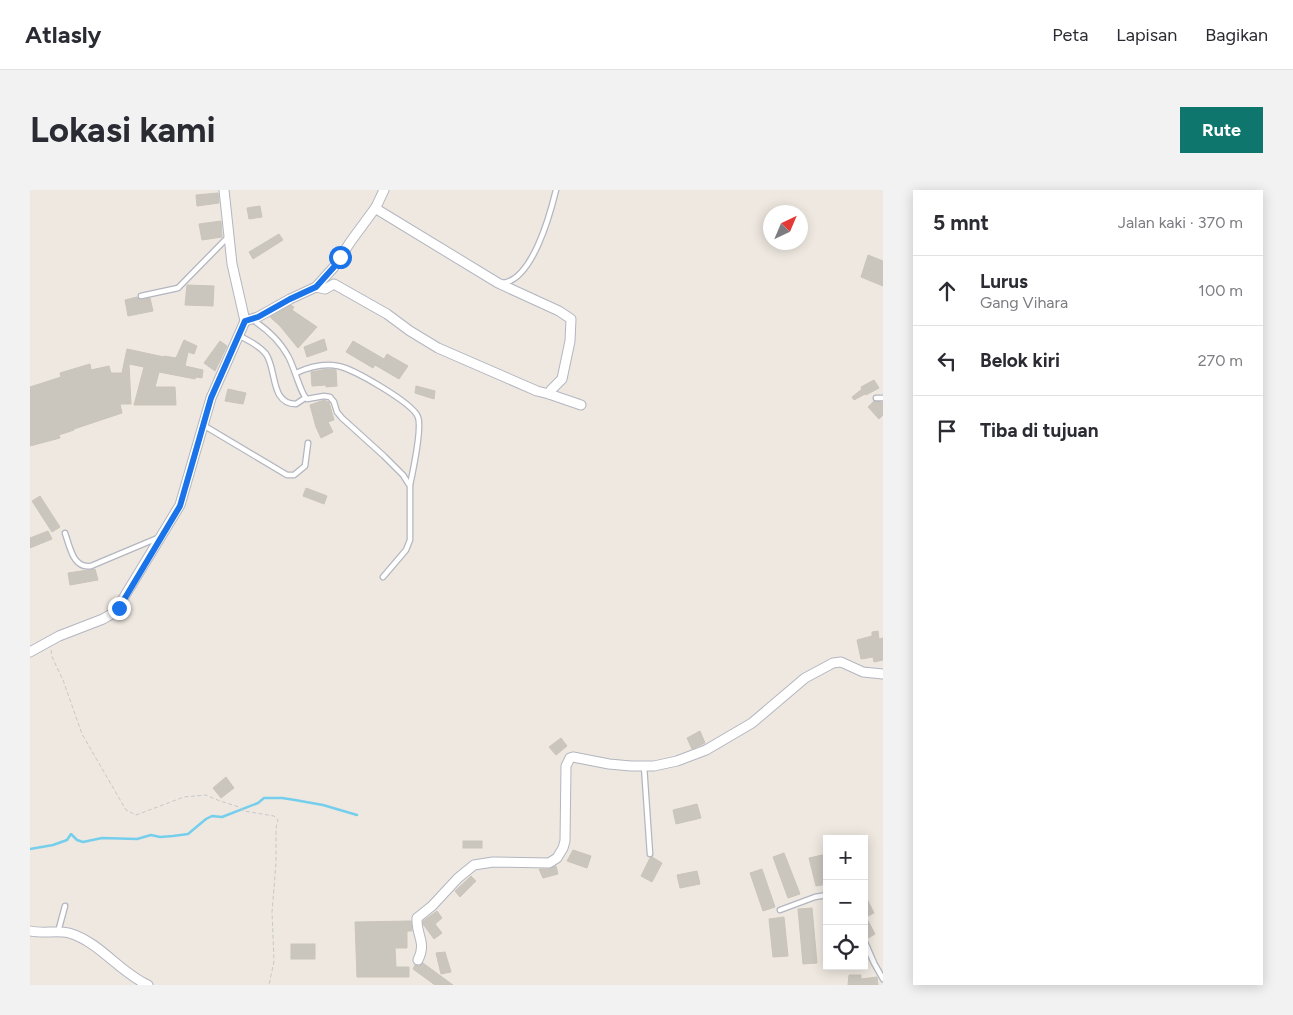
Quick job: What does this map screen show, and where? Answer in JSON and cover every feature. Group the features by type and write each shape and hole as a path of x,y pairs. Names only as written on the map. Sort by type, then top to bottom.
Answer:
{"street":[{"path":"224,190 228,237 237,288 249,320"},
{"path":"30,652 56,638 104,619 115,612 180,506 211,398 249,320 316,287 334,267 376,207 384,190"},
{"path":"376,207 400,224 498,284 559,311 571,319 570,341 562,379 549,394"},
{"path":"316,287 324,289 334,284 387,314 438,348 537,391 581,406"},
{"path":"418,960 422,947 417,926 418,918 465,871 478,864 501,862 549,863 557,858 565,841 565,773 567,762 570,758 577,757 618,766 644,766 677,761 715,746 759,718 805,678 836,662 841,662 863,672 883,674"},
{"path":"30,931 71,934 105,953 131,976 148,985"}],"lane":[{"path":"498,284 510,283 519,276 529,262 541,238 556,190"},
{"path":"141,296 178,288 228,237"},
{"path":"249,320 274,336 284,349 296,373 305,398"},
{"path":"240,336 253,343 265,353 273,368 276,388 281,399 296,404 305,398 312,399 327,396 333,399 339,415 395,467 410,486"},
{"path":"296,373 307,368 322,366 347,368 381,387 415,410 419,422 410,486 410,540 408,547 383,577"},
{"path":"876,398 883,398"},
{"path":"203,425 287,476 294,476 305,466 308,443"},
{"path":"65,533 76,561 80,566 85,567 163,535"},
{"path":"644,766 650,854"},
{"path":"780,910 823,896"},
{"path":"58,932 65,906"},
{"path":"868,949 883,979"}],"path":[{"path":"56,638 51,645 52,657 63,680 82,734 126,810 136,815 184,797 206,794 239,807 244,811 274,816 278,820 272,912 274,961 269,985"}],"building":[{"path":"218,193 219,203 197,206 196,195"},
{"path":"260,206 262,217 249,219 247,208"},
{"path":"221,221 222,237 202,240 199,224"},
{"path":"279,234 283,240 253,259 249,252"},
{"path":"868,255 883,261 883,286 861,277"},
{"path":"187,285 214,286 213,306 185,305"},
{"path":"137,297 140,300 150,298 153,311 128,316 125,300"},
{"path":"291,305 294,307 292,310 317,327 298,348 270,317"},
{"path":"324,339 327,350 307,357 304,347"},
{"path":"184,340 197,346 194,354 188,352 185,366 203,370 202,378 196,377 195,379 159,372 155,387 175,387 176,405 134,405 144,367 129,364 131,404 120,404 122,413 59,435 60,438 30,446 30,387 61,377 60,373 90,364 91,370 109,366 111,373 122,373 127,349 176,358"},
{"path":"220,341 227,346 215,371 204,363"},
{"path":"353,341 384,359 387,354 408,366 399,379 375,365 373,368 346,352"},
{"path":"327,369 336,370 337,386 312,386 311,372"},
{"path":"874,380 879,388 854,400 852,397 862,389 861,387"},
{"path":"416,386 435,391 434,399 415,393"},
{"path":"228,389 246,393 243,404 225,401"},
{"path":"324,400 329,402 334,420 328,422 333,432 321,438 310,405"},
{"path":"874,401 883,402 883,415 879,419 868,407"},
{"path":"306,488 327,496 324,504 303,496"},
{"path":"40,496 60,527 52,532 32,501"},
{"path":"48,531 52,539 30,548 30,538"},
{"path":"95,569 98,580 70,585 68,573"},
{"path":"878,631 879,639 883,638 883,660 874,662 873,657 861,659 857,640 872,636 872,632"},
{"path":"700,731 705,743 692,749 687,738"},
{"path":"561,738 567,746 556,755 549,747"},
{"path":"226,777 234,788 221,798 213,788"},
{"path":"697,804 701,818 676,824 673,810"},
{"path":"463,841 482,841 482,848 463,848"},
{"path":"573,850 591,856 587,868 567,861"},
{"path":"784,853 800,894 788,898 773,857"},
{"path":"823,855 823,885 816,886 809,858"},
{"path":"652,857 662,863 652,882 641,876"},
{"path":"556,866 558,874 543,878 539,869 549,869"},
{"path":"762,869 775,907 763,911 750,873"},
{"path":"697,871 700,884 680,888 677,875"},
{"path":"471,876 476,881 460,897 455,891"},
{"path":"868,901 874,913 868,916"},
{"path":"812,908 817,963 803,964 798,909"},
{"path":"437,911 442,918 435,924 442,933 434,939 423,924 423,921"},
{"path":"784,917 788,956 773,957 769,919"},
{"path":"411,921 412,931 407,931 407,948 395,948 396,967 409,967 409,977 357,977 355,922"},
{"path":"868,921 875,934 868,938"},
{"path":"291,944 315,944 315,959 291,959"},
{"path":"445,952 451,972 441,974 436,953"},
{"path":"423,963 453,985 435,985 413,969 415,965 419,966"},
{"path":"849,975 861,975 861,979 877,977 878,985 848,985"}],"waterway":[{"path":"30,849 53,845 67,840 71,834 77,840 83,842 102,838 137,839 151,835 160,837 188,834 212,816 222,817 258,803 264,798 282,798 323,805 357,815"}],"route":[{"path":"119,608 180,506 211,398 245,321 258,317 316,287 334,267 340,257"}]}
